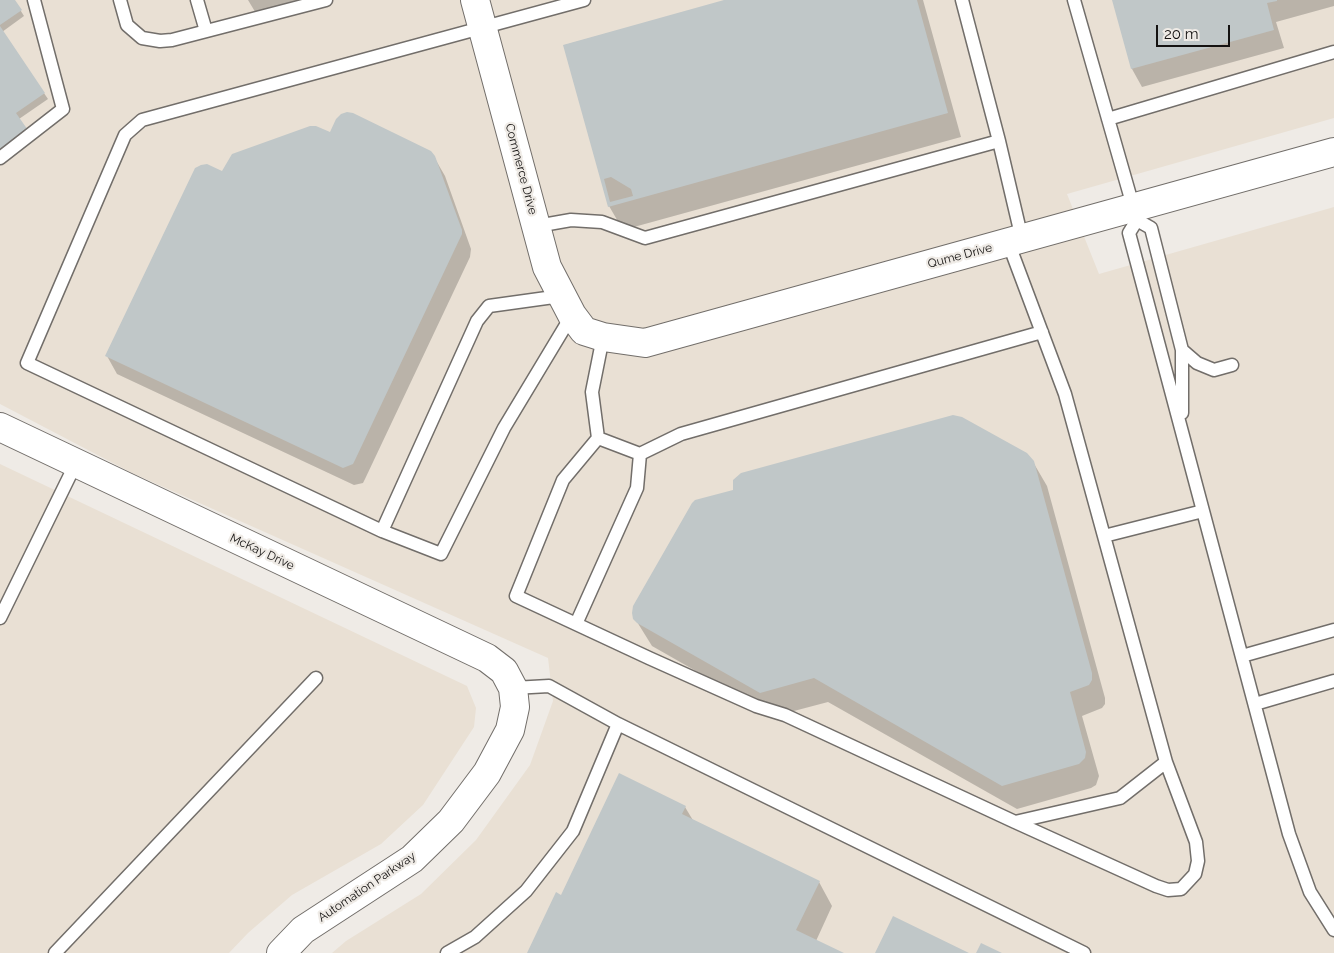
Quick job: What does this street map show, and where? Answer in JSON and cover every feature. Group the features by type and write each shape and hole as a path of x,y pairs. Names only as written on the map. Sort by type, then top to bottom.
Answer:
{"street":[{"name":"Commerce Drive","path":"475,0 547,267 580,320"},
{"name":"Qume Drive","path":"580,320 645,343 1015,241 1136,214 1334,152"},
{"name":"McKay Drive","path":"0,427 487,658 504,671 513,688"},
{"name":"Automation Parkway","path":"281,953 304,930 412,859 451,822 487,773 510,730 515,707 513,688"}],"lane":[{"path":"0,158 63,109 34,0"},
{"path":"120,0 128,25 142,38 166,41 326,0"},
{"path":"197,0 206,31"},
{"path":"580,320 504,428 441,554 382,531 27,363 126,134 142,120 584,0"},
{"path":"580,320 598,438 563,480 516,596 756,706 785,715 1156,886 1168,890 1181,889 1194,874 1198,861 1196,842 1166,762 1065,394 1042,332 1015,241 999,141 962,0"},
{"path":"1074,0 1136,214 1151,228 1182,350 1182,431"},
{"path":"1108,118 1334,52"},
{"path":"536,226 572,220 602,222 645,238 999,141"},
{"path":"1136,214 1128,233 1290,834 1310,892 1334,930"},
{"path":"382,531 476,320 489,306 580,320"},
{"path":"598,438 640,454 681,434 1042,332"},
{"path":"1182,350 1197,363 1214,370 1232,364"},
{"path":"576,624 637,488 640,454"},
{"path":"0,618 76,464"},
{"path":"1104,536 1203,511"},
{"path":"1242,656 1334,630"},
{"path":"54,953 316,678"},
{"path":"1255,704 1334,681"},
{"path":"513,688 549,686 618,724 1084,953"},
{"path":"447,953 474,937 526,892 573,831 618,724"},
{"path":"1015,822 1120,798 1166,762"}],"shaded area":[{"path":"0,0 1334,0 1334,118 1067,194 1099,274 1334,207 1334,953 332,953 346,941 421,894 476,840 530,765 553,701 548,658 132,473 0,404"},
{"path":"0,464 467,686 476,708 474,727 423,805 381,844 292,895 248,933 229,953 0,953"}],"building":[{"path":"0,0 15,0 22,10 0,25"},
{"path":"724,0 917,0 948,113 608,207 563,45","holes":["611,177 631,189 633,196 610,202 604,179"]},
{"path":"1112,0 1277,1 1267,3 1274,30 1131,69"},
{"path":"0,26 45,93 16,113 30,133 0,154"},
{"path":"353,113 431,151 435,156 462,234 353,464 343,468 105,356 195,168 207,164 222,171 232,154 310,126 316,126 330,132 336,119 341,114"},
{"path":"953,415 962,417 1027,453 1034,461 1092,673 1092,680 1089,685 1070,692 1086,752 1085,758 1079,764 1002,786 814,678 760,693 633,619 633,606 695,500 733,490 733,480 741,473"},
{"path":"619,773 686,806 682,814 820,881 796,930 844,953 527,953 556,892 561,895"},
{"path":"893,916 969,953 875,953"},
{"path":"981,943 1002,953 976,953"}]}
